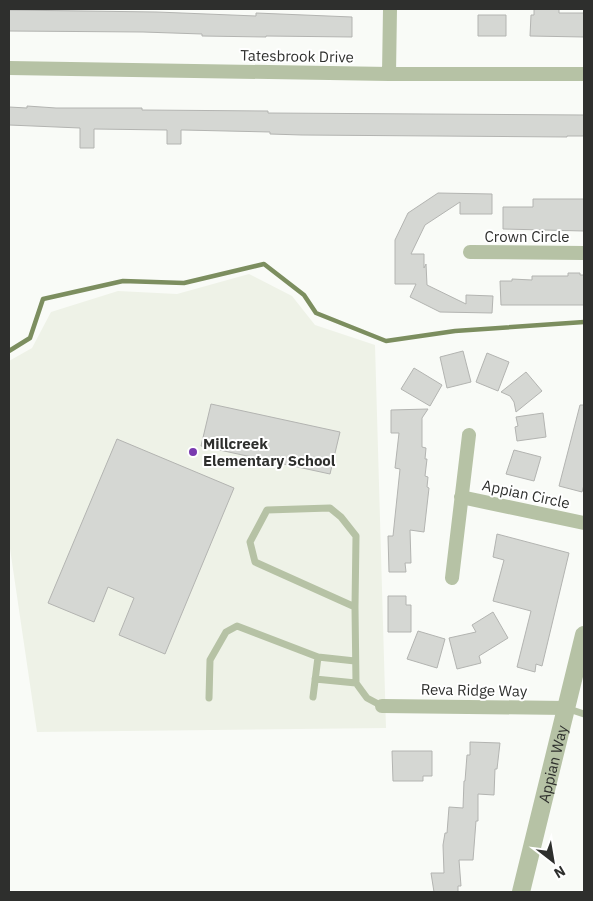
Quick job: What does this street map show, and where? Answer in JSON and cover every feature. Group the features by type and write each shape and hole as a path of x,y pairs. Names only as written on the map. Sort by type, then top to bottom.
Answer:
{"street":[{"path":"389,74 390,9"},
{"name":"Tatesbrook Drive","path":"9,68 389,74 584,74"},
{"name":"Crown Circle","path":"470,252 584,253"},
{"name":"Appian Circle","path":"452,578 469,435"},
{"name":"Appian Circle","path":"461,497 584,523"},
{"name":"Appian Way","path":"521,892 584,635"},
{"name":"Reva Ridge Way","path":"382,706 566,708"}],"lane":[{"path":"355,607 255,562 250,542 267,510 330,508 341,517 356,536 356,683 367,698 382,706"},
{"path":"209,698 210,660 226,632 237,626 318,657 356,661"},
{"path":"313,697 318,657"},
{"path":"315,679 356,683"},
{"path":"566,708 584,714"}],"shaded area":[{"name":"Millcreek Elementary School","path":"249,274 292,296 315,325 375,345 386,728 37,732 9,542 9,361 32,348 51,312 118,291 177,294"}],"building":[{"path":"534,9 559,9 559,13 584,13 584,37 530,36 531,15 534,15"},
{"path":"9,10 157,12 256,16 256,13 352,17 352,37 202,36 202,34 143,32 9,31"},
{"path":"478,15 506,15 506,36 478,36"},
{"path":"27,106 142,108 142,110 268,111 268,113 584,115 584,136 302,135 270,134 270,132 181,130 181,144 167,144 167,130 94,129 94,148 80,148 80,128 9,125 9,107 27,108"},
{"path":"438,193 492,194 492,214 460,214 460,202 425,225 411,254 424,254 427,285 466,304 466,295 493,296 492,313 440,312 410,297 416,284 395,284 395,240 408,213"},
{"path":"533,199 584,199 584,231 503,229 503,207 533,207"},
{"path":"568,273 584,275 584,305 501,305 500,281 512,281 512,279 532,280 532,276 568,276"},
{"path":"463,351 471,382 447,388 440,357"},
{"path":"487,353 509,362 498,391 476,382"},
{"path":"414,368 442,385 430,406 401,389"},
{"path":"526,372 542,391 516,412 514,402 510,396 501,392"},
{"path":"211,404 340,432 330,474 201,446"},
{"path":"580,405 584,405 584,485 582,492 559,486"},
{"path":"428,409 422,418 422,447 426,448 425,476 428,477 427,487 429,488 424,532 410,530 411,563 405,563 406,572 389,572 388,536 393,536 400,469 395,468 399,433 391,433 391,410"},
{"path":"543,413 546,437 517,441 515,427 518,426 516,417"},
{"path":"117,439 234,488 165,654 119,635 134,598 108,587 94,622 48,603"},
{"path":"514,450 541,457 534,481 506,474"},
{"path":"497,534 569,553 542,666 536,664 535,672 517,667 531,611 493,601 504,560 493,557"},
{"path":"388,596 406,596 406,605 411,605 411,632 388,632"},
{"path":"493,612 508,638 479,656 481,663 457,669 449,638 476,632 472,625"},
{"path":"418,631 445,639 437,668 407,659"},
{"path":"470,742 500,743 497,769 495,769 494,795 478,794 478,821 476,821 473,860 459,860 461,886 458,886 458,892 434,892 431,873 444,873 443,845 445,833 447,833 449,807 463,808 464,781 467,755 470,755"},
{"path":"392,751 432,751 432,776 423,776 423,781 393,781"}],"waterway":[{"path":"9,351 30,338 43,299 123,281 184,283 264,264 304,295 316,313 386,341 455,331 584,322"}],"place":[{"name":"Millcreek Elementary School","path":"193,452"}]}
